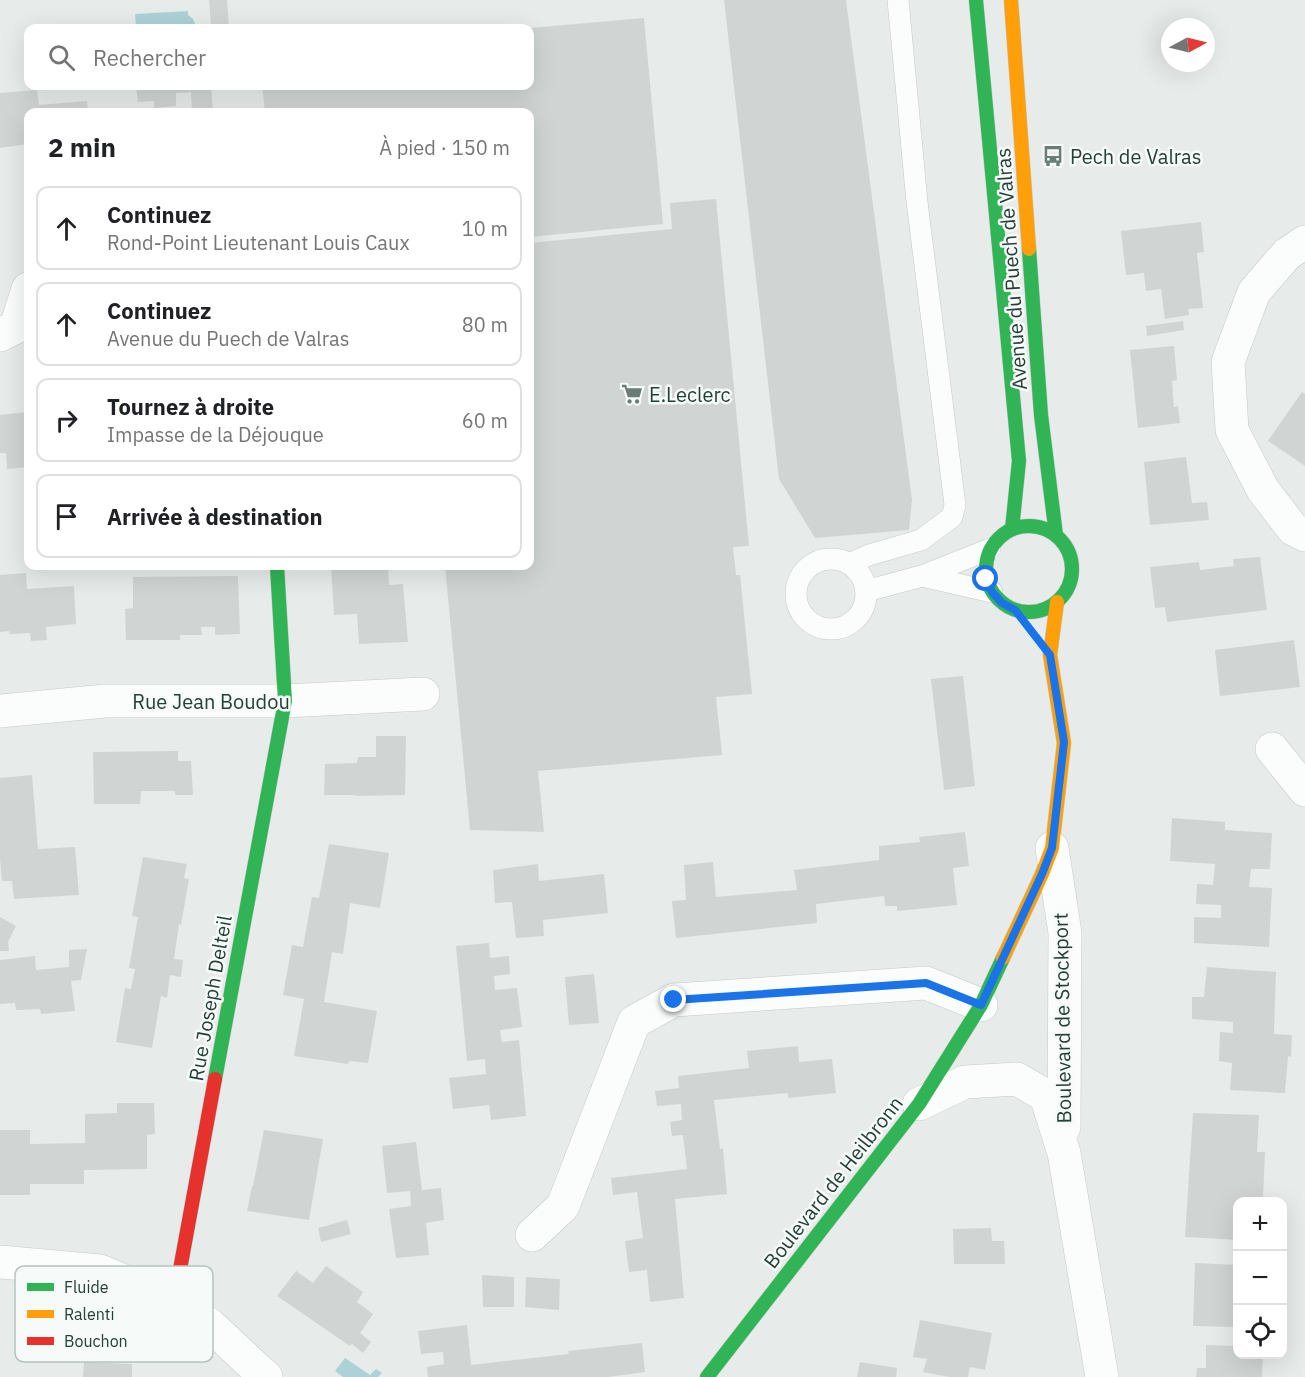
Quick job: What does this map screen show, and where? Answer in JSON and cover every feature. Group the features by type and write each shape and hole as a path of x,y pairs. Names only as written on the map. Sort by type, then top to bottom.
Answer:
{"street":[{"name":"Avenue du Puech de Valras","path":"976,0 1019,461 1012,529"},
{"name":"Avenue du Puech de Valras","path":"1011,0 1041,416 1056,535"},
{"path":"1305,242 1287,254 1254,292 1228,362 1232,430 1263,490 1293,529 1305,535"},
{"path":"0,335 16,327 24,302"},
{"path":"1020,526 1035,526 1056,535 1070,554 1072,576 1067,590 1057,602 1035,612 1015,610 1002,603 992,592 986,579 986,563 990,549 1000,537 1020,526"},
{"name":"Rue Joseph Delteil","path":"181,1266 285,701 278,570"},
{"path":"532,1235 562,1206 634,1022 674,1000 926,983 981,1005 1052,848 1064,742 1050,655 1057,602"},
{"path":"1015,610 1050,655"},
{"name":"Rue Jean Boudou","path":"0,711 105,701 285,701 423,694"},
{"path":"1272,749 1305,790"},
{"name":"Boulevard de Stockport","path":"1052,848 1065,933 1064,1153"},
{"name":"Boulevard de Heilbronn","path":"707,1377 919,1104 981,1005"},
{"name":"Boulevard de Stockport","path":"919,1104 965,1082 1017,1079 1046,1096 1064,1153 1101,1377"},
{"path":"0,1262 44,1266"},
{"path":"213,1328 266,1377"}],"lane":[{"path":"849,564 869,555 921,540 952,517 955,505 916,202 898,0"},
{"path":"866,591 922,576 990,549"},
{"path":"836,559 849,564 859,572 866,585 866,599 862,612 853,622 841,628 827,629 814,625 804,616 797,604 796,590 801,577 810,566 822,561 836,559"},
{"path":"922,576 992,592"}],"water":[{"path":"188,11 188,15 195,24 136,24 135,14"},
{"path":"345,1358 370,1375 376,1369 382,1373 378,1377 343,1377 335,1371"}],"building":[{"path":"209,0 227,0 229,24 211,24"},
{"path":"724,0 846,0 912,500 909,530 815,538 779,479"},
{"path":"644,18 663,224 534,237 534,108 265,108 262,90 534,90 534,28"},
{"path":"37,90 39,105 87,101 88,108 24,108 24,145 0,148 0,93"},
{"path":"136,90 211,90 213,108 192,108 191,92 176,93 176,106 154,108 154,101 138,102"},
{"name":"E.Leclerc","path":"716,199 749,546 733,547 736,575 740,575 752,694 716,697 722,755 538,771 544,832 470,830 445,570 534,570 534,243 672,229 670,203"},
{"path":"1201,222 1204,252 1197,253 1203,308 1188,309 1189,315 1165,319 1161,289 1146,291 1144,273 1126,275 1121,231"},
{"path":"1183,321 1184,330 1147,336 1146,326"},
{"path":"1174,346 1177,380 1172,381 1174,407 1178,406 1180,423 1138,428 1130,350"},
{"path":"1302,392 1305,394 1305,466 1268,441"},
{"path":"24,412 24,467 7,469 6,453 0,453 0,415"},
{"path":"1186,457 1192,503 1207,502 1209,520 1150,525 1144,462"},
{"path":"1260,557 1267,610 1167,622 1165,607 1155,608 1150,567 1199,562 1200,570 1234,566 1233,559"},
{"path":"331,570 388,570 389,585 403,584 408,642 359,644 357,614 334,615"},
{"path":"26,573 27,589 74,586 76,624 46,627 47,640 31,641 30,633 0,632 0,575"},
{"path":"238,576 240,634 215,635 215,627 201,627 202,635 180,635 180,640 126,640 125,609 133,608 133,577"},
{"path":"1294,640 1300,687 1220,696 1215,650"},
{"path":"963,676 975,786 944,790 931,679"},
{"path":"376,736 406,736 405,795 324,795 325,764 357,763 358,757 376,757"},
{"path":"178,751 178,761 191,761 193,795 175,795 175,791 141,791 140,804 94,804 93,752"},
{"path":"32,775 38,849 75,847 79,895 14,899 12,881 2,881 0,778"},
{"path":"1172,818 1225,822 1225,830 1272,833 1270,869 1251,869 1249,887 1272,888 1269,947 1194,943 1194,917 1221,918 1221,905 1196,904 1197,884 1213,885 1215,864 1170,861"},
{"path":"965,832 969,866 953,868 957,905 897,911 897,906 885,906 884,896 816,904 817,923 676,938 672,901 686,900 684,865 713,862 716,897 797,890 794,870 879,860 879,846 920,842 919,837"},
{"path":"329,844 389,853 380,908 350,903 343,954 332,952 324,1002 377,1011 368,1063 349,1061 348,1064 294,1056 304,999 283,995 292,945 303,947 312,897 319,898"},
{"path":"143,857 187,864 184,878 189,879 174,959 183,960 181,977 170,975 167,998 161,996 152,1048 116,1042 125,988 131,989 135,969 129,968 138,917 132,916"},
{"path":"538,864 539,881 604,874 608,913 543,920 544,936 516,938 512,902 495,903 493,870"},
{"path":"0,917 16,926 8,942 9,951 0,951"},
{"path":"489,943 490,958 509,956 510,974 494,976 495,990 517,988 522,1027 500,1030 502,1042 519,1040 526,1116 491,1120 489,1105 453,1109 449,1078 486,1074 485,1059 467,1061 456,946"},
{"path":"87,949 81,980 71,981 75,1011 41,1014 40,1009 16,1010 15,1003 0,1004 0,960 35,956 36,970 69,967 69,950"},
{"path":"1207,967 1276,972 1274,1034 1292,1035 1285,1093 1230,1090 1232,1063 1219,1061 1220,1032 1233,1033 1233,1022 1192,1019 1192,997 1204,997"},
{"path":"594,974 599,1023 569,1025 565,977"},
{"path":"798,1046 799,1062 832,1059 836,1093 788,1098 788,1093 714,1100 720,1149 723,1148 727,1194 675,1199 684,1298 650,1302 647,1270 629,1272 625,1241 643,1238 637,1192 613,1195 611,1178 687,1169 683,1135 672,1136 670,1122 682,1120 681,1104 657,1106 655,1091 679,1088 678,1076 749,1068 747,1051"},
{"path":"117,1103 154,1103 155,1134 147,1135 147,1169 84,1170 84,1184 30,1184 30,1195 0,1195 0,1130 30,1130 30,1144 85,1143 85,1114 117,1113"},
{"path":"1193,1113 1259,1115 1257,1152 1265,1152 1263,1197 1233,1197 1233,1240 1185,1237"},
{"path":"264,1130 323,1139 309,1220 247,1211"},
{"path":"416,1142 422,1190 441,1188 444,1220 426,1223 429,1255 396,1258 389,1209 411,1206 410,1191 387,1193 382,1146"},
{"path":"347,1220 351,1234 321,1242 318,1228"},
{"path":"991,1228 992,1241 1004,1241 1005,1264 954,1264 953,1229"},
{"path":"1195,1263 1233,1265 1233,1327 1193,1326"},
{"path":"326,1266 363,1292 357,1302 373,1314 360,1333 371,1342 363,1353 277,1296 296,1271 313,1283"},
{"path":"482,1275 514,1277 514,1307 483,1307"},
{"path":"526,1277 560,1279 559,1310 525,1307"},
{"path":"920,1320 992,1333 985,1370 970,1367 968,1377 949,1377 923,1372 927,1359 913,1357"},
{"path":"467,1325 471,1365 642,1343 645,1372 608,1377 428,1377 427,1367 444,1364 443,1352 421,1354 418,1331"},
{"path":"1206,1345 1233,1346 1233,1359 1263,1359 1262,1377 1196,1377 1197,1368 1206,1368"},
{"path":"84,1362 132,1364 132,1377 83,1377"},
{"path":"860,1362 897,1368 896,1377 857,1377"}],"traffic: fast":[{"path":"976,0 1019,461 1012,529"},
{"path":"1029,249 1041,415 1056,535"},
{"path":"1029,526 1046,529 1060,538 1069,552 1072,569 1069,586 1060,600 1046,609 1029,612 1012,609 998,600 989,586 986,569 989,552 998,538 1012,529 1029,526"},
{"path":"215,1079 285,701 277,570"},
{"path":"707,1377 919,1104 981,1005 1003,958"}],"traffic: slow":[{"path":"1011,0 1029,249"},
{"path":"1003,958 1052,848 1064,743 1050,655 1057,602"}],"traffic: jam":[{"path":"181,1266 215,1079"}],"place":[{"name":"Pech de Valras","path":"1053,156"},
{"name":"E.Leclerc","path":"632,394"}],"route":[{"path":"674,1000 926,983 981,1005 1052,848 1064,742 1050,655 1015,610 1002,603 992,592 986,579"}]}
